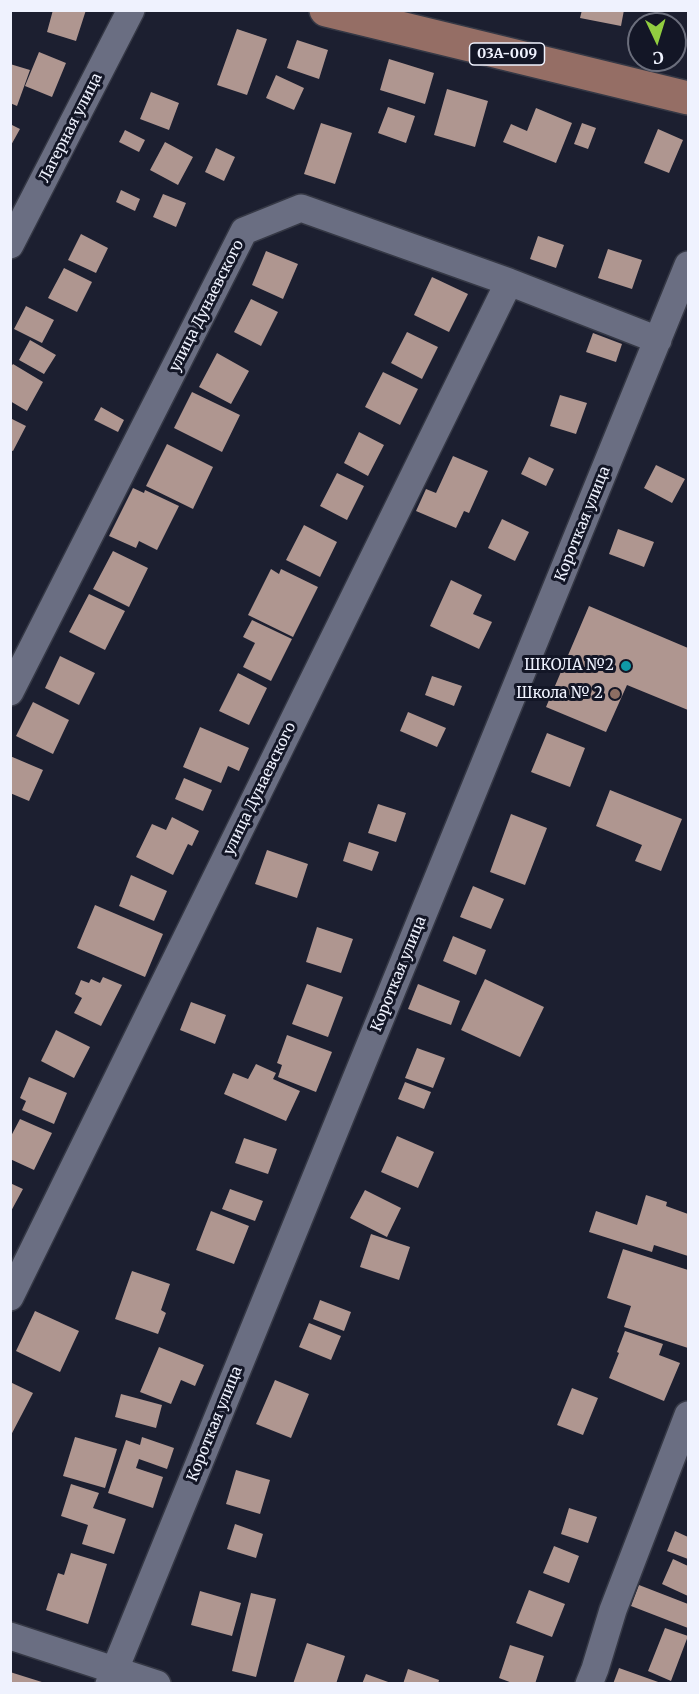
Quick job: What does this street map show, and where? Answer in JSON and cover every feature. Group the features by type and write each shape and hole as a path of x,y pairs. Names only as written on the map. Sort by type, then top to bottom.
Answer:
{"main road":[{"name":"03А-009","path":"326,10 410,20 688,98"}],"street":[{"name":"Лагерная улица","path":"10,245 131,10"},
{"name":"улица Дунаевского","path":"10,692 244,231 301,208 509,282 10,1297"},
{"name":"Короткая улица","path":"112,1676 688,265"},
{"path":"509,282 658,340"},
{"path":"589,1683 613,1610 688,1415"},
{"path":"10,1636 112,1676 157,1683"}],"building":[{"path":"53,10 86,10 76,41 47,32"},
{"path":"582,10 624,10 621,26 580,18"},
{"path":"237,29 267,39 247,95 217,85"},
{"path":"297,40 328,50 319,79 287,68"},
{"path":"39,52 66,63 52,97 25,86"},
{"path":"389,59 434,73 425,104 380,90"},
{"path":"10,64 30,70 17,106 10,103"},
{"path":"276,75 304,88 294,110 266,98"},
{"path":"447,89 488,101 475,147 434,135"},
{"path":"151,92 179,103 169,130 140,119"},
{"path":"388,107 415,116 406,143 378,133"},
{"path":"536,108 572,123 556,163 503,142 511,124 527,131"},
{"path":"321,123 352,133 335,184 304,174"},
{"path":"582,123 596,128 588,149 574,144"},
{"path":"10,124 20,129 10,147"},
{"path":"658,129 683,140 669,173 644,163"},
{"path":"125,130 145,140 139,152 119,142"},
{"path":"165,142 193,157 178,185 150,170"},
{"path":"216,148 235,157 224,181 205,172"},
{"path":"121,190 140,199 135,211 116,202"},
{"path":"163,194 186,203 176,227 153,217"},
{"path":"81,234 108,248 96,273 68,260"},
{"path":"538,236 564,245 556,268 530,259"},
{"path":"608,249 642,260 632,289 598,278"},
{"path":"266,251 298,264 283,299 252,285"},
{"path":"64,268 92,282 77,312 48,298"},
{"path":"432,277 468,294 449,332 414,315"},
{"path":"251,299 278,312 261,346 234,332"},
{"path":"26,306 54,320 42,343 14,329"},
{"path":"407,332 438,347 422,379 391,363"},
{"path":"593,333 622,344 616,362 586,352"},
{"path":"30,340 56,355 44,374 19,360"},
{"path":"217,353 249,371 231,404 199,387"},
{"path":"13,364 43,382 27,411 10,401 10,368"},
{"path":"383,372 418,389 400,425 365,407"},
{"path":"192,392 240,415 222,452 174,428"},
{"path":"560,395 587,403 576,434 550,426"},
{"path":"101,407 124,420 118,432 94,420"},
{"path":"10,418 26,426 13,451 10,450"},
{"path":"359,432 384,445 368,476 344,463"},
{"path":"167,444 213,467 193,509 146,486"},
{"path":"453,456 488,471 469,513 464,511 456,528 416,511 426,489 436,493"},
{"path":"529,457 554,469 546,486 521,474"},
{"path":"656,465 685,479 672,503 644,488"},
{"path":"337,473 364,486 347,520 320,506"},
{"path":"133,488 144,493 145,490 179,506 157,550 139,541 136,548 109,536"},
{"path":"502,519 529,532 515,561 488,548"},
{"path":"304,525 337,542 320,577 286,560"},
{"path":"618,529 654,542 644,567 609,554"},
{"path":"113,551 148,568 129,607 93,589"},
{"path":"271,569 279,574 281,569 318,587 293,637 248,615"},
{"path":"451,580 482,595 473,614 492,622 479,649 430,626"},
{"path":"89,594 125,611 105,650 69,632"},
{"name":"ШКОЛА №2","path":"589,606 688,648 688,710 627,685 606,732 546,707"},
{"path":"252,620 292,639 271,681 243,667 255,643 243,637"},
{"path":"60,656 95,673 79,705 45,688"},
{"path":"238,673 267,688 249,725 219,711"},
{"path":"432,676 462,686 454,706 425,695"},
{"path":"33,702 69,720 53,754 16,736"},
{"path":"408,712 446,728 437,747 400,731"},
{"path":"200,727 249,748 239,771 228,766 221,783 183,767"},
{"path":"547,733 585,748 570,787 531,772"},
{"path":"10,756 43,770 29,801 10,793"},
{"path":"184,778 212,790 203,811 175,799"},
{"path":"610,790 682,819 661,871 635,861 642,845 596,826"},
{"path":"378,804 406,813 396,842 368,833"},
{"path":"511,814 547,828 525,885 490,872"},
{"path":"172,817 199,831 192,846 188,844 173,875 136,857 152,824 166,830"},
{"path":"349,842 379,852 372,871 343,861"},
{"path":"267,850 308,864 297,898 255,884"},
{"path":"131,875 167,891 154,921 119,906"},
{"path":"473,886 504,899 491,929 460,917"},
{"path":"95,905 163,934 145,977 77,948"},
{"path":"317,927 353,939 341,973 306,962"},
{"path":"453,936 486,950 476,975 443,961"},
{"path":"103,977 122,985 101,1026 74,1013 82,998 75,994 81,980 89,983 91,979 100,983"},
{"path":"485,979 544,1007 520,1057 461,1030"},
{"path":"307,984 343,997 328,1037 292,1024"},
{"path":"418,984 460,1001 451,1025 408,1009"},
{"path":"191,1002 226,1015 215,1044 180,1030"},
{"path":"56,1030 90,1047 74,1078 41,1061"},
{"path":"287,1035 332,1052 316,1092 278,1077 282,1065 277,1063"},
{"path":"417,1048 445,1058 433,1088 405,1078"},
{"path":"256,1064 276,1073 273,1079 300,1091 286,1121 224,1094 233,1073 248,1079"},
{"path":"29,1077 67,1093 54,1124 22,1110 26,1101 20,1098"},
{"path":"405,1082 431,1092 424,1109 398,1099"},
{"path":"20,1119 52,1133 34,1170 10,1159 10,1138"},
{"path":"397,1136 434,1152 418,1188 381,1172"},
{"path":"244,1138 277,1149 268,1174 235,1163"},
{"path":"10,1183 23,1189 10,1213"},
{"path":"230,1189 263,1201 255,1221 222,1209"},
{"path":"365,1190 401,1208 387,1237 350,1218"},
{"path":"646,1195 667,1202 666,1206 688,1214 688,1256 654,1245 652,1252 589,1232 596,1211 637,1225"},
{"path":"211,1211 249,1226 234,1264 196,1250"},
{"path":"371,1234 410,1247 399,1280 360,1267"},
{"path":"623,1249 688,1270 688,1348 624,1327 631,1306 607,1298"},
{"path":"132,1271 170,1284 161,1310 166,1313 158,1334 115,1319"},
{"path":"320,1300 351,1312 344,1331 313,1319"},
{"path":"35,1311 79,1331 60,1372 16,1351"},
{"path":"309,1323 341,1336 331,1360 299,1347"},
{"path":"625,1331 663,1344 659,1355 680,1363 664,1401 609,1378"},
{"path":"159,1347 204,1365 195,1386 181,1380 171,1404 140,1392"},
{"path":"275,1380 309,1394 291,1438 256,1424"},
{"path":"10,1382 33,1393 10,1437"},
{"path":"572,1388 598,1398 583,1435 557,1425"},
{"path":"121,1394 162,1405 156,1428 115,1417"},
{"path":"75,1437 117,1449 105,1488 63,1476"},
{"path":"142,1437 174,1448 167,1469 139,1459 136,1468 163,1477 153,1508 108,1493 126,1440 140,1445"},
{"path":"236,1470 270,1480 260,1514 226,1504"},
{"path":"71,1484 99,1493 93,1508 126,1519 114,1554 82,1544 88,1525 61,1516"},
{"path":"569,1508 597,1517 588,1543 561,1534"},
{"path":"235,1524 263,1534 256,1558 227,1549"},
{"path":"675,1531 688,1537 688,1559 667,1551"},
{"path":"554,1546 579,1556 569,1583 543,1573"},
{"path":"71,1553 107,1564 88,1624 46,1610 58,1573 64,1575"},
{"path":"673,1559 688,1566 688,1596 662,1584"},
{"path":"639,1585 688,1604 688,1628 631,1606"},
{"path":"529,1590 565,1604 552,1637 516,1623"},
{"path":"200,1591 241,1603 232,1636 191,1625"},
{"path":"251,1593 276,1599 256,1677 232,1671"},
{"path":"665,1628 688,1636 671,1681 648,1671"},
{"path":"307,1643 345,1656 336,1684 293,1684"},
{"path":"510,1645 544,1656 535,1684 515,1684 499,1678"},
{"path":"619,1668 661,1683 661,1684 613,1684"},
{"path":"408,1669 439,1680 438,1684 403,1684"},
{"path":"10,1672 45,1683 45,1684 10,1684"},
{"path":"366,1674 391,1683 391,1684 362,1684"}],"place":[{"name":"ШКОЛА №2","path":"626,666"},
{"name":"Школа № 2","path":"615,694"}]}
